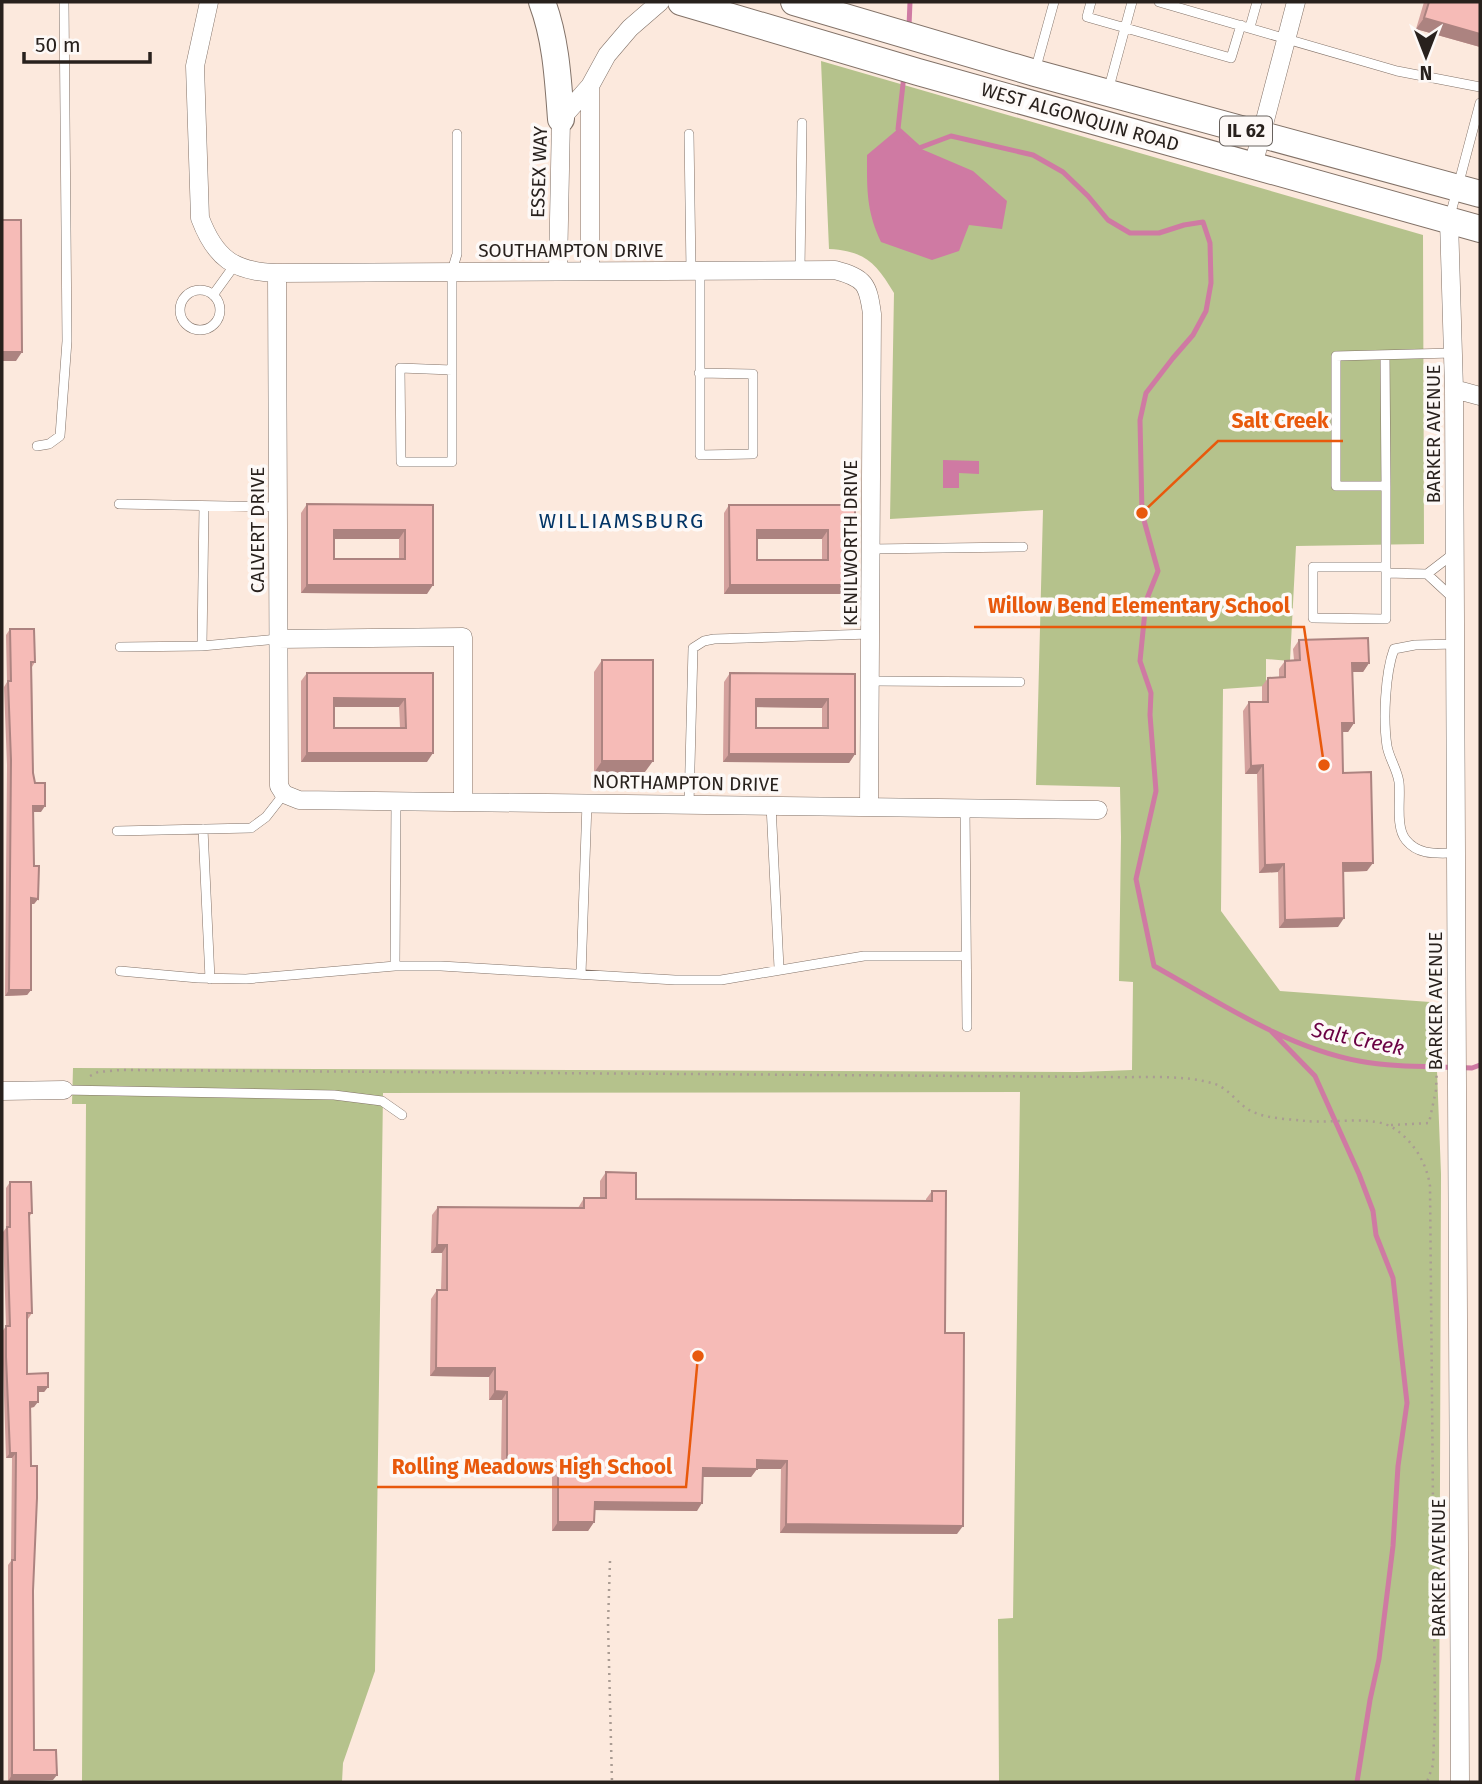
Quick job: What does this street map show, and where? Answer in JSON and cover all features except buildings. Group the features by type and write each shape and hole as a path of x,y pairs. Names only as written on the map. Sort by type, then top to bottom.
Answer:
{"main road":[{"path":"542,2 550,23 558,72 561,119"},
{"name":"WEST ALGONQUIN ROAD","path":"681,2 918,72 1480,229"},
{"name":"WEST ALGONQUIN ROAD","path":"794,2 1035,73 1469,191"}],"street":[{"path":"209,2 195,66 200,218 212,243 234,266"},
{"name":"ESSEX WAY","path":"558,270 561,119 590,86 607,55 631,28 660,2"},
{"path":"1253,166 1296,2"},
{"name":"ESSEX WAY","path":"590,86 590,271"},
{"name":"BARKER AVENUE","path":"1449,220 1454,388 1460,1782"},
{"name":"SOUTHAMPTON DRIVE","path":"234,266 256,273 835,270 863,281"},
{"name":"CALVERT DRIVE","path":"276,273 281,790"},
{"name":"KENILWORTH DRIVE","path":"863,281 870,296 872,314 869,807"},
{"path":"1454,388 1480,396"},
{"path":"278,639 463,637 463,802"},
{"name":"NORTHAMPTON DRIVE","path":"281,790 299,800 1098,810"},
{"path":"2,1091 64,1090"}],"lane":[{"path":"37,446 60,436 66,365 64,2"},
{"path":"1035,73 1054,2"},
{"path":"1091,2 1087,17 1231,58 1257,2"},
{"path":"1108,93 1132,2"},
{"path":"1159,2 1397,71 1480,87"},
{"path":"1449,220 1469,191 1480,103"},
{"path":"800,270 802,123"},
{"path":"452,370 400,368 401,462 452,462 452,370 452,271 457,254 457,134"},
{"path":"689,134 696,271 700,455 753,454 753,374 699,373"},
{"path":"213,295 234,266"},
{"path":"194,291 207,291 213,295 220,306 219,320 209,329 195,330 189,327 181,317 184,299 194,291"},
{"path":"1386,486 1336,486 1336,356 1453,354"},
{"path":"1385,355 1386,486 1386,570 1386,619 1313,618 1313,567 1386,570 1427,574 1455,600"},
{"path":"119,504 278,507"},
{"path":"202,646 204,506"},
{"path":"870,549 1023,547"},
{"path":"1427,574 1454,553"},
{"path":"689,805 693,648 704,641 714,639 870,634"},
{"path":"120,647 202,646 278,639"},
{"path":"1455,644 1415,645 1394,649 1388,666 1386,701 1387,746 1398,779 1401,824 1405,839 1420,852 1456,853"},
{"path":"870,681 1020,682"},
{"path":"117,831 251,828 266,817 281,790"},
{"path":"395,966 396,801"},
{"path":"581,974 587,803"},
{"path":"771,805 779,968"},
{"path":"965,808 967,1027"},
{"path":"203,829 210,979"},
{"path":"120,971 210,979 246,979 395,966 441,966 675,980 721,980 779,968 864,956 966,956"},
{"path":"64,1090 334,1095 382,1101 402,1115"}],"path":[{"path":"1387,1126 1429,1123 1436,1090 1437,1048"},
{"path":"64,1090 98,1072 121,1070 1108,1077 1194,1080 1217,1085 1252,1111 1274,1117 1319,1123 1374,1122 1394,1128 1413,1147 1428,1168 1430,1186 1435,1715 1433,1765 1427,1782"},
{"path":"610,1561 608,1624 612,1782"}],"green space":[{"path":"821,61 1423,235 1424,544 1296,546 1290,661 1266,659 1266,686 1223,689 1221,911 1280,991 1430,1002 1436,1045 1441,1174 1439,1782 999,1782 998,1619 1013,1618 1020,1092 383,1093 375,1671 343,1763 342,1782 82,1782 86,1104 72,1104 73,1068 1132,1070 1133,982 1119,981 1120,787 1036,785 1043,510 890,519 894,293 868,260 852,252 829,249"}],"shaded area":[{"path":"898,129 919,148 973,171 1007,201 1002,229 969,225 959,251 932,260 881,242 870,209 867,155"},
{"path":"943,460 979,461 979,474 959,473 959,488 943,488"}],"waterway":[{"name":"Salt Creek","path":"909,26 910,2"},
{"name":"Salt Creek","path":"904,75 898,129 919,148 951,136 1033,155 1063,172 1108,220 1130,233 1159,233 1203,222 1210,243 1211,283 1206,311 1193,335 1146,393 1140,420 1142,513 1158,571 1146,601 1140,661 1151,693 1150,715 1156,791 1136,879 1154,966 1253,1022 1332,1054 1387,1065 1472,1068 1480,1065"},
{"path":"1272,1032 1315,1076 1359,1174 1373,1211 1376,1235 1393,1278 1407,1403 1379,1659 1357,1782"}],"place":[{"name":"Salt Creek","path":"1142,513"},
{"name":"Willow Bend Elementary School","path":"1324,765"},
{"name":"Rolling Meadows High School","path":"698,1356"}],"district":[{"name":"WILLIAMSBURG","path":"622,521"}]}
